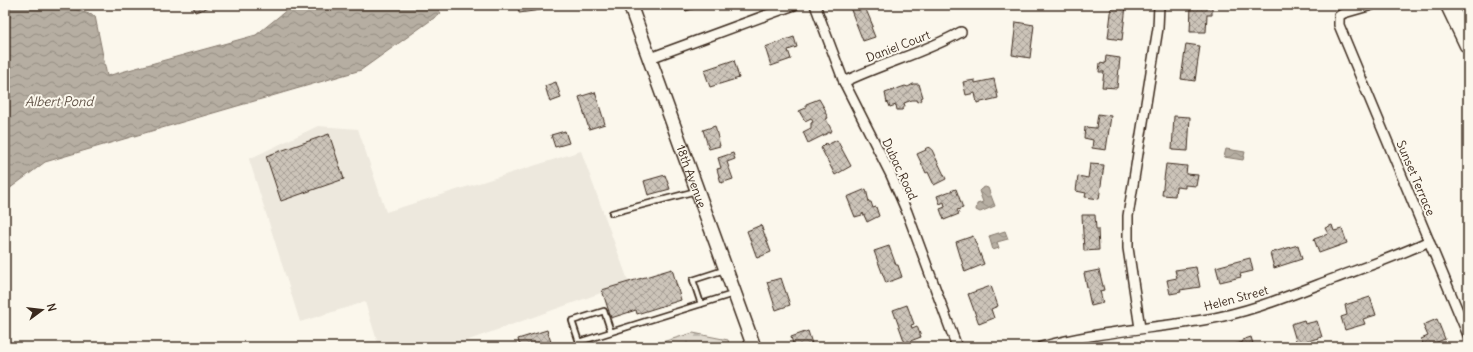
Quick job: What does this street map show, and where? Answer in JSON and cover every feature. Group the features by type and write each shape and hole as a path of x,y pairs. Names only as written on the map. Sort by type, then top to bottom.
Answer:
{"highway":[{"path":"1449,5 1468,45"}],"street":[{"name":"18th Avenue","path":"630,5 754,347"},
{"path":"650,58 794,5"},
{"name":"Dubac Road","path":"815,5 844,82 891,175 907,212 957,347"},
{"path":"1140,328 1128,248 1128,216 1158,28 1158,5"},
{"name":"Sunset Terrace","path":"1372,5 1344,13 1339,16 1338,20 1468,335"},
{"name":"Daniel Court","path":"844,82 868,70 948,40 961,32"},
{"name":"Helen Street","path":"1041,347 1064,340 1203,320 1254,308 1386,259 1429,241"}],"lane":[{"path":"612,213 697,191"},
{"path":"700,304 693,280 726,270"},
{"path":"612,332 604,311 572,321 579,342 612,332 700,304 734,294"}],"shaded area":[{"path":"318,126 358,129 386,212 581,151 629,283 449,347 379,347 365,302 300,322 249,159"}],"green space":[{"path":"693,333 728,340 730,347 645,347"}],"water":[{"name":"Albert Pond","path":"5,5 62,5 95,16 107,76 256,35 293,5 434,5 441,13 361,70 45,162 5,192"},
{"path":"1226,149 1245,152 1243,160 1224,157"},
{"path":"985,187 988,188 995,206 980,212 976,210 977,204 983,202 979,191"},
{"path":"1005,231 1008,239 997,242 999,248 993,250 989,236"}],"building":[{"path":"193,5 216,5 195,12"},
{"path":"518,5 540,5 541,10 519,13"},
{"path":"684,5 705,5 686,11"},
{"path":"849,5 864,5 873,26 871,27 875,37 863,41"},
{"path":"1112,5 1126,6 1122,40 1108,38"},
{"path":"1191,5 1207,5 1207,7 1212,7 1212,15 1207,15 1206,32 1190,32"},
{"path":"1016,22 1034,25 1030,58 1012,55"},
{"path":"794,37 797,47 788,50 791,59 771,66 765,47"},
{"path":"1186,44 1200,46 1195,81 1181,79"},
{"path":"1106,56 1120,58 1117,88 1102,87 1104,72 1099,72 1100,63 1105,64"},
{"path":"734,60 739,78 710,87 704,70"},
{"path":"994,79 998,98 977,103 975,93 966,95 963,82 975,80 975,83"},
{"path":"556,82 561,98 550,102 545,86"},
{"path":"913,84 919,84 923,97 921,98 922,100 917,102 916,100 912,100 904,103 905,106 902,110 897,110 896,105 890,107 888,102 887,103 885,93 905,86 908,87"},
{"path":"595,92 605,124 589,129 579,97"},
{"path":"819,99 826,111 825,112 828,118 826,119 832,131 808,143 803,132 811,128 811,123 813,122 811,118 805,121 799,111 806,108 806,104"},
{"path":"1098,114 1111,116 1106,150 1092,148 1093,140 1084,138 1085,127 1096,128"},
{"path":"1174,116 1190,117 1188,151 1172,150"},
{"path":"715,126 720,146 709,149 703,130"},
{"path":"565,131 569,143 555,147 551,135"},
{"path":"329,134 344,179 281,201 266,156"},
{"path":"837,140 851,166 835,175 821,148 826,143 827,145"},
{"path":"928,147 931,148 946,179 934,185 928,172 926,173 917,154 926,150 925,149"},
{"path":"733,153 735,159 727,162 733,179 721,183 717,169 721,168 718,158"},
{"path":"1090,164 1104,165 1099,199 1085,197 1086,193 1076,191 1078,176 1088,178"},
{"path":"1166,164 1187,166 1186,174 1198,175 1196,186 1185,185 1185,188 1176,187 1175,196 1162,195"},
{"path":"665,175 670,189 648,195 644,181"},
{"path":"866,189 869,202 871,202 873,208 876,207 879,216 867,222 863,213 862,215 855,217 847,197"},
{"path":"956,189 963,208 957,210 959,214 944,220 940,209 945,207 944,202 940,204 937,196"},
{"path":"1082,215 1095,215 1096,229 1098,229 1099,250 1084,251"},
{"path":"761,225 771,252 757,258 747,231"},
{"path":"1332,225 1334,231 1342,229 1347,243 1319,253 1314,239 1328,234 1325,228"},
{"path":"973,236 984,264 965,272 956,242"},
{"path":"1298,245 1302,259 1274,268 1270,253"},
{"path":"889,246 902,277 886,283 874,251"},
{"path":"1250,258 1253,271 1240,274 1241,277 1220,282 1216,267"},
{"path":"1196,267 1200,287 1180,290 1181,292 1170,294 1167,280 1177,278 1175,270"},
{"path":"672,269 681,300 637,314 636,310 611,318 602,290"},
{"path":"1099,270 1104,290 1100,291 1103,303 1091,306 1084,273"},
{"path":"781,278 790,305 776,310 767,282"},
{"path":"991,286 998,306 991,309 994,318 979,324 968,294"},
{"path":"1370,297 1376,315 1363,319 1365,324 1345,330 1341,317 1347,315 1345,305"},
{"path":"907,305 914,324 911,325 912,328 917,326 921,337 905,343 893,310"},
{"path":"1437,319 1445,339 1424,347 1421,339 1428,336 1423,325"},
{"path":"1304,320 1305,324 1317,321 1322,337 1297,344 1291,324"},
{"path":"547,330 552,345 546,347 520,347 518,339"},
{"path":"808,331 813,347 794,347 791,337"},
{"path":"1251,337 1254,347 1226,347 1243,342 1242,340"}]}
